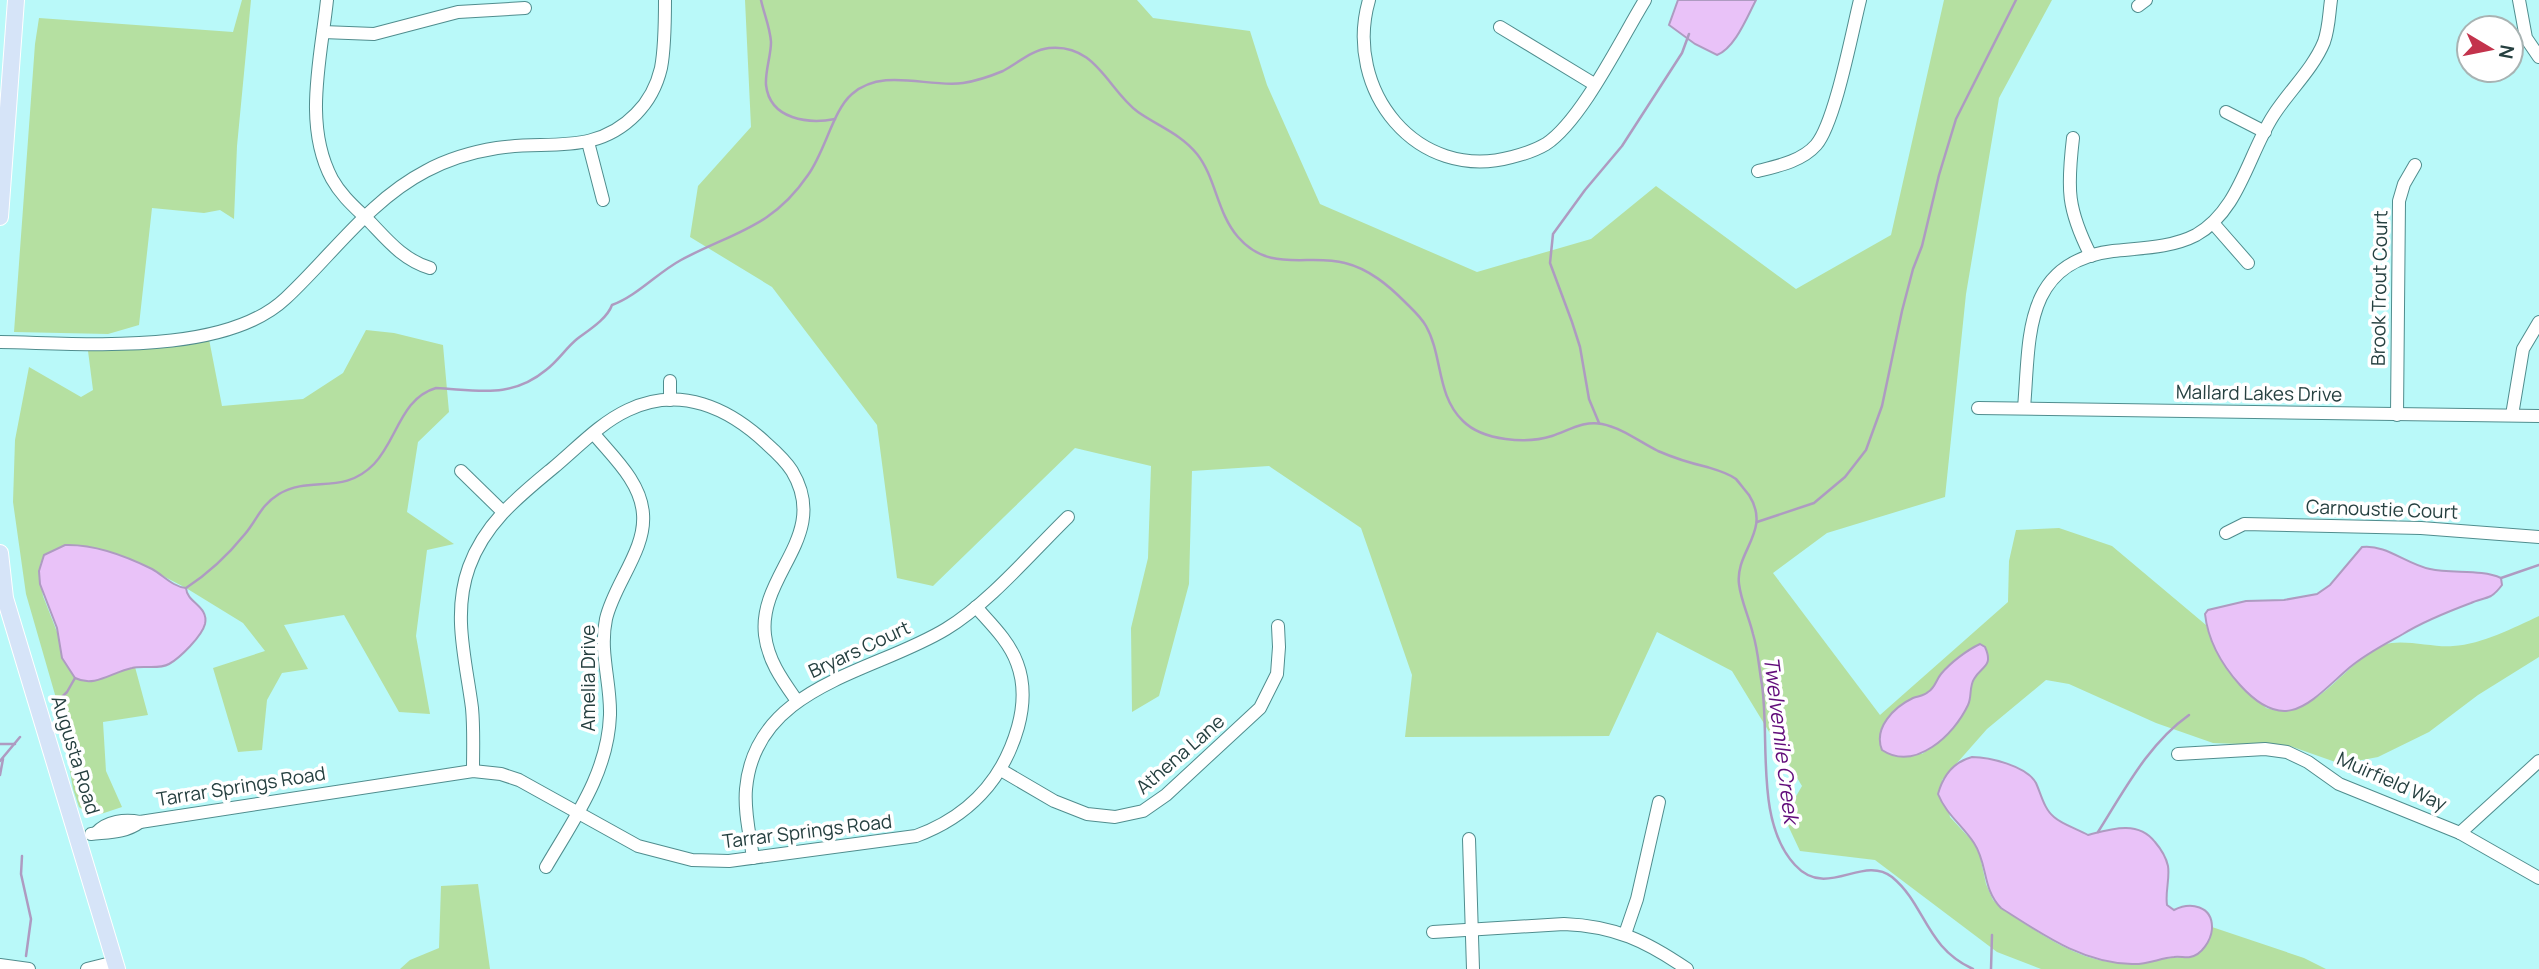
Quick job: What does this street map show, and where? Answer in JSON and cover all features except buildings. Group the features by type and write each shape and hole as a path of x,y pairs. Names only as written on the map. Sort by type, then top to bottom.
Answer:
{"main road":[{"path":"0,217 16,0"},
{"name":"Augusta Road","path":"0,553 5,598 116,965"}],"street":[{"path":"327,0 316,109 319,146 332,179 352,206 401,254 410,261 430,268"},
{"path":"0,342 160,341 238,326 259,318 279,304 365,218 419,174 451,159 497,148 588,142 621,127 639,111 653,90 661,67 666,0"},
{"path":"1369,0 1364,34 1368,67 1374,88 1390,117 1404,133 1421,146 1450,159 1471,163 1494,162 1526,153 1546,144 1563,130 1645,0"},
{"path":"1758,170 1790,163 1816,146 1833,106 1860,0"},
{"path":"2024,408 2032,320 2038,301 2056,277 2073,264 2091,256 2179,242 2198,234 2213,223 2229,204 2272,118 2320,50 2327,32 2330,0"},
{"path":"2519,0 2526,38 2539,57"},
{"path":"324,32 374,34 458,12 525,8"},
{"path":"1500,27 1594,84"},
{"path":"2225,112 2265,132"},
{"path":"2073,138 2068,178 2069,198 2076,226 2091,256"},
{"path":"588,142 603,200"},
{"name":"Brook Trout Court","path":"2397,415 2399,201 2404,184 2415,165"},
{"path":"2213,223 2248,263"},
{"path":"2512,415 2524,349 2539,322"},
{"path":"670,381 670,400"},
{"path":"473,771 474,724 461,642 461,604 476,550 503,512 594,434 628,410 670,400 698,402 717,407 733,416 779,455 795,478 803,505 801,532 769,597 764,625 772,661 796,701"},
{"name":"Mallard Lakes Drive","path":"1979,408 2539,416"},
{"name":"Amelia Drive","path":"546,867 578,813 600,768 609,732 609,694 603,648 606,620 618,584 640,543 644,524 636,488 594,434"},
{"path":"461,471 503,512"},
{"name":"Bryars Court","path":"753,858 746,810 748,774 753,756 766,731 778,717 796,701 929,638 976,607 1068,517"},
{"name":"Carnoustie Court","path":"2226,533 2244,524 2421,528 2539,537"},
{"name":"Tarrar Springs Road","path":"79,837 96,833 104,825 128,820 140,822 473,771 501,774 519,780 638,846 673,856 711,861 753,858 916,836 934,829 975,802 1000,770 1013,743 1021,716 1023,686 1018,666 1010,648 976,607"},
{"name":"Athena Lane","path":"1000,770 1054,801 1087,814 1115,817 1143,811 1166,795 1260,708 1277,674 1278,626"},
{"name":"Muirfield Way","path":"2178,754 2265,748 2287,752 2308,762 2339,783 2460,833 2539,878"},
{"path":"2460,833 2539,761"},
{"path":"1625,934 1637,899 1659,802"},
{"path":"1469,839 1473,969"},
{"path":"1433,932 1564,924 1600,927 1625,934 1662,952 1687,969"},
{"path":"0,965 29,969"},
{"path":"87,969 116,965"}],"green space":[{"path":"242,0 251,0 237,146 234,219 220,210 204,213 152,208 139,325 108,334 14,332 39,18 233,32"},
{"path":"745,0 1137,0 1153,18 1250,31 1267,85 1320,204 1477,272 1591,239 1656,186 1796,289 1891,235 1944,0 2052,0 1999,98 1966,294 1945,497 1827,533 1773,573 1880,715 2008,602 2009,561 2016,530 2059,528 2112,546 2206,625 2211,639 2266,708 2284,710 2300,707 2314,699 2369,653 2384,645 2399,642 2464,645 2498,635 2539,616 2539,657 2478,695 2429,732 2378,757 2341,764 2290,746 2213,743 2156,723 2069,684 2046,680 1987,729 1942,780 1950,817 1974,843 1993,900 2028,926 2072,951 2103,961 2120,963 2191,957 2209,940 2212,927 2304,958 2326,969 2041,969 1997,952 1875,860 1800,851 1784,817 1802,786 1732,671 1657,632 1609,736 1405,737 1412,675 1361,528 1269,466 1192,471 1189,584 1159,696 1132,712 1131,628 1148,558 1151,466 1075,448 933,586 897,578 877,425 772,287 690,237 698,186 751,127","holes":["1974,647 1969,695 1958,721 1922,754 1887,719 1904,703 1927,694 1939,676"]},
{"path":"366,330 394,333 443,345 449,412 418,442 407,512 454,544 427,550 416,636 430,714 399,712 344,615 284,625 308,669 282,673 267,700 262,750 238,752 213,668 265,651 243,623 186,588 138,563 109,552 65,545 41,562 39,571 43,596 59,637 122,670 135,667 148,715 103,722 106,771 122,807 101,814 87,813 79,807 73,789 60,712 26,594 13,502 15,440 29,367 81,397 93,390 87,343 208,334 222,406 303,399 343,373"},
{"path":"478,884 490,969 400,969 410,960 439,948 441,886"}],"shaded area":[{"path":"1678,0 1756,0 1735,39 1717,55 1695,44 1669,25"},
{"path":"65,545 121,555 186,588 187,593 204,613 205,624 200,634 179,657 165,666 132,668 90,681 75,678 62,658 57,628 40,584 39,571 44,555"},
{"path":"2362,547 2379,548 2430,569 2493,575 2501,578 2502,585 2491,596 2427,621 2375,650 2355,663 2310,702 2284,711 2271,709 2256,700 2240,685 2222,661 2209,634 2205,614 2208,610 2246,601 2284,600 2317,594 2330,585"},
{"path":"1980,644 1985,647 1988,659 1974,679 1968,705 1953,728 1932,747 1920,753 1895,756 1882,750 1880,734 1892,713 1906,702 1925,694 1949,666"},
{"path":"1972,757 1997,761 2025,772 2036,783 2051,814 2088,835 2124,828 2148,835 2159,847 2167,863 2167,905 2174,910 2193,906 2205,910 2209,915 2212,929 2205,946 2190,957 2138,964 2114,962 2079,953 2001,908 1991,893 1974,843 1945,808 1938,794 1950,771 1959,762"}],"waterway":[{"name":"Twelvemile Creek","path":"761,0 771,42 766,80 769,97 775,106 792,117 814,121 835,119"},
{"path":"1757,522 1814,503 1845,477 1866,450 1882,406 1902,311 1956,119 2016,0"},
{"path":"1599,423 1589,399 1580,347 1550,263 1553,234 1622,146 1682,53 1689,34"},
{"name":"Twelvemile Creek","path":"186,588 225,556 264,507 279,494 303,486 339,483 362,474 382,454 407,410 424,393 436,388 494,391 533,379 602,320 612,305 630,296 681,260 766,218 794,193 808,175 839,110 852,94 864,86 892,80 949,84 968,82 1003,71 1037,51 1065,48 1090,60 1127,103 1191,147 1203,163 1231,228 1250,248 1276,259 1345,263 1378,278 1399,296 1426,326 1448,399 1454,411 1472,428 1493,437 1530,440 1552,436 1582,425 1602,424 1624,432 1664,454 1736,479 1749,495 1757,519 1742,561 1739,584 1757,653 1764,707 1769,804 1782,847 1795,865 1807,875 1832,878 1869,870 1881,871 1892,877 1912,900 1935,938 1957,960 1973,969"},
{"path":"2501,578 2539,565"},
{"path":"57,702 75,678"},
{"path":"2098,832 2149,754 2189,715"},
{"path":"0,761 20,737"},
{"path":"0,744 15,744"},
{"path":"0,775 3,759"},
{"path":"22,856 21,874 31,919 26,956"},
{"path":"1991,969 1992,935"}]}
